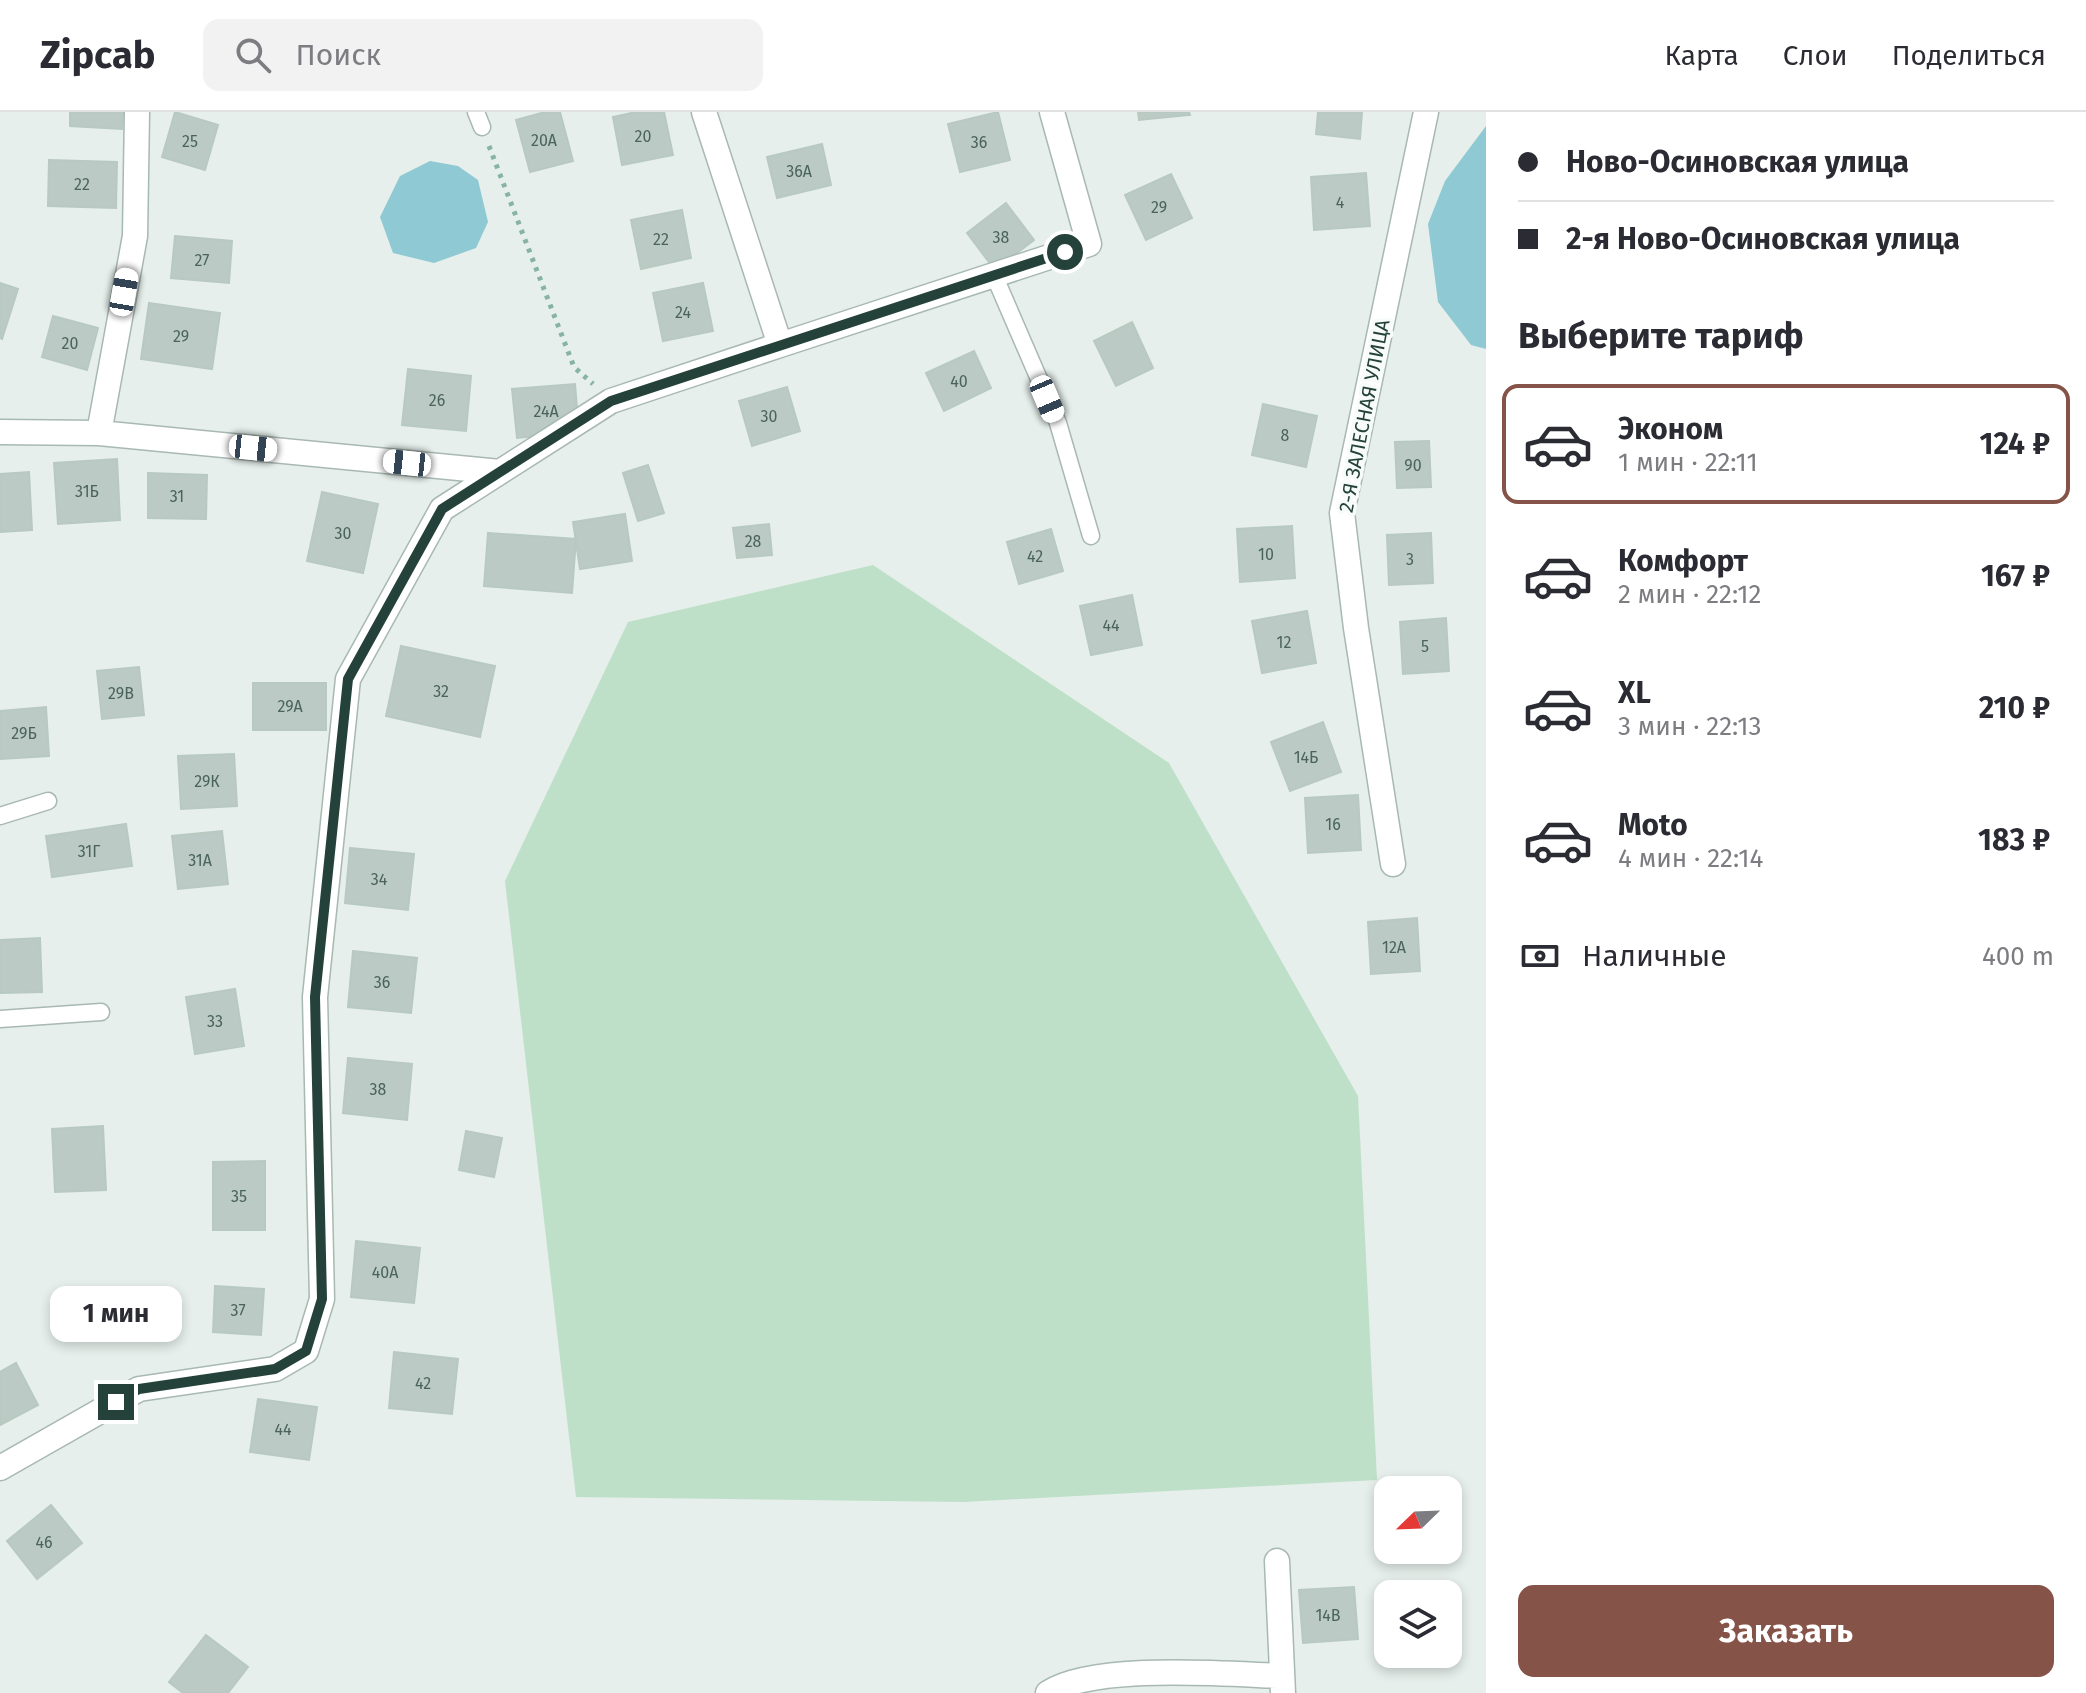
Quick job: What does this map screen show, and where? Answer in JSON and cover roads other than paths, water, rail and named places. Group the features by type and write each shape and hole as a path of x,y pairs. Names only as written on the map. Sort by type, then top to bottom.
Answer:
{"street":[{"path":"99,433 135,236 137,112"},
{"path":"704,112 780,345"},
{"path":"0,1468 139,1389 275,1369 306,1351 322,1299 315,997 348,679 442,509 611,401 1089,244 1052,112"},
{"name":"2-Я ЗАЛЕСНАЯ УЛИЦА","path":"1393,864 1356,628 1342,513 1426,112"},
{"path":"0,432 99,433 500,472"},
{"path":"1048,1693 1099,1678 1163,1672 1282,1684 1277,1561"}],"lane":[{"path":"994,275 1058,423 1091,536"},
{"path":"0,816 48,801"},
{"path":"0,1019 101,1012"}],"water":[{"path":"1486,126 1486,349 1471,345 1438,302 1428,224 1445,181"},
{"path":"430,161 458,166 478,180 488,222 476,248 434,263 393,253 380,217 400,176"}]}
